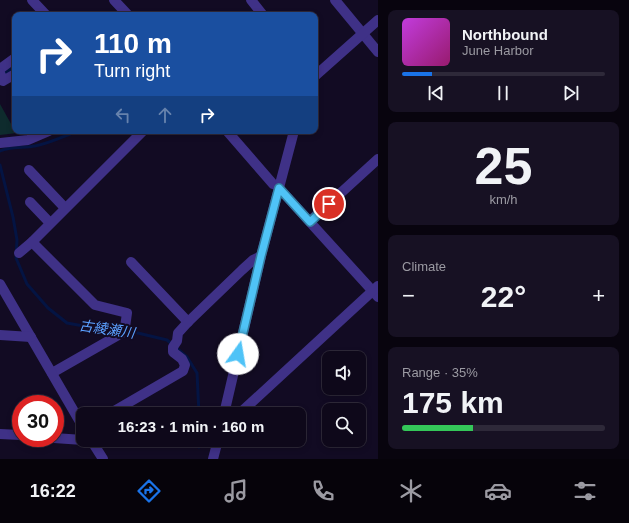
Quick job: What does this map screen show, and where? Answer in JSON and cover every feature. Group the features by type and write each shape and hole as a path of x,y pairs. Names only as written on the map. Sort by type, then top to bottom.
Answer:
{"street":[{"path":"32,0 43,12"},
{"path":"114,0 125,12"},
{"path":"251,0 261,12"},
{"path":"335,0 378,52"},
{"path":"318,73 378,20"},
{"path":"12,61 0,74 3,81 12,78"},
{"path":"0,142 28,140 41,134"},
{"path":"19,253 32,242 140,134"},
{"path":"230,134 273,184 279,187 310,222 376,291 247,407"},
{"path":"226,407 261,256 293,134"},
{"path":"310,222 378,159"},
{"path":"29,170 65,208"},
{"path":"30,202 50,223"},
{"path":"32,242 95,306 127,313 124,337 52,373"},
{"path":"121,407 183,371 185,365 182,359 173,352 178,333 247,265 261,256"},
{"path":"131,262 188,322"},
{"path":"0,284 76,415"},
{"path":"0,335 31,337"},
{"path":"0,434 12,435"},
{"path":"64,439 76,440"},
{"path":"95,447 103,459"},
{"path":"213,459 216,447"}],"green space":[{"path":"0,104 12,126 12,134 0,135"}],"waterway":[{"name":"古綾瀬川","path":"4,74 12,68"},
{"name":"古綾瀬川","path":"0,151 8,148 41,145 70,134"},
{"name":"古綾瀬川","path":"0,165 17,240 16,258 27,284 48,308 67,323 89,327 117,328 167,340 187,357 197,373 199,407"}],"route":[{"path":"238,354 279,188 310,222 329,204"}]}
